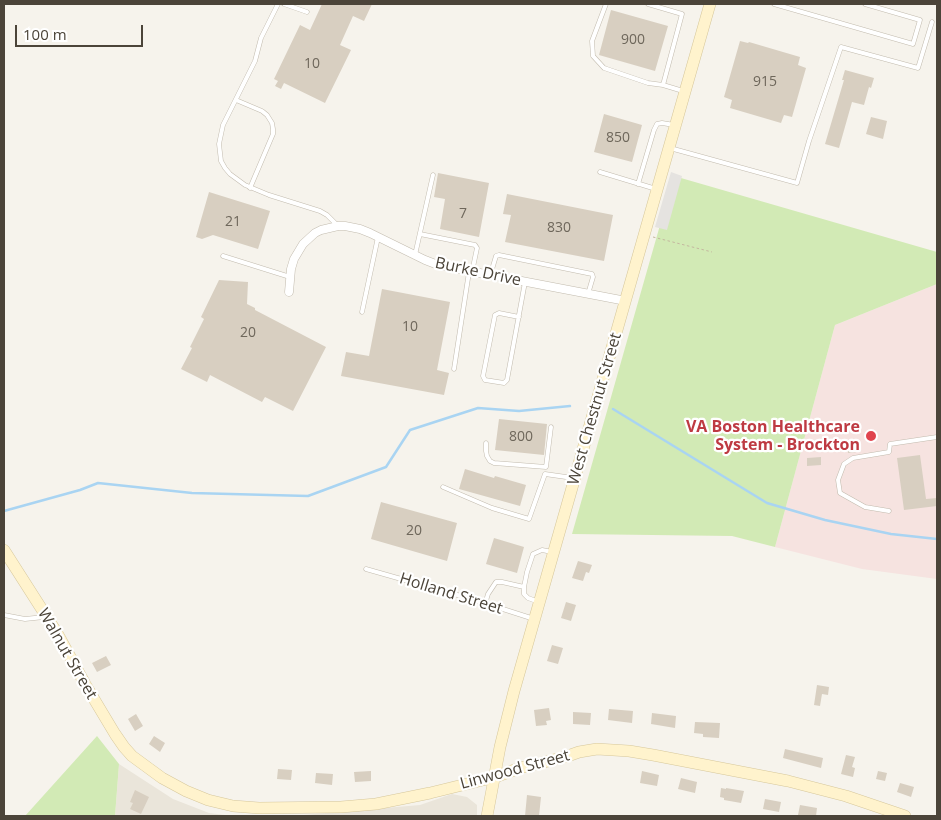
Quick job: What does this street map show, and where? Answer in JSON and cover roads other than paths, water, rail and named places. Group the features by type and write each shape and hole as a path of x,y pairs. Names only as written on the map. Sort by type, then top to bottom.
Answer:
{"street":[{"name":"West Chestnut Street","path":"488,816 504,730 710,4"},
{"name":"Burke Drive","path":"289,292 294,259 303,244 314,233 338,226 360,229 438,265 626,301"},
{"name":"Walnut Street","path":"4,550 46,616 115,734 132,756"},
{"name":"Linwood Street","path":"132,756 168,782 197,796 220,803 253,808 341,807 376,804 495,777 520,768 587,751 597,749 629,751 788,781 846,796 905,816"}],"lane":[{"path":"278,4 261,38 255,61 223,125 219,153 221,161 230,174 250,188 320,211 338,226"},
{"path":"284,4 307,12"},
{"path":"606,4 592,41 593,56 604,68 648,83 663,85 686,92"},
{"path":"648,4 682,14 663,85"},
{"path":"774,4 913,44 920,20 865,4"},
{"path":"670,148 797,183 809,141 842,47 918,68 932,22"},
{"path":"236,100 262,110 272,123 273,129 273,134 250,188"},
{"path":"638,184 657,124 676,125"},
{"path":"600,172 658,190"},
{"path":"415,255 433,175"},
{"path":"420,234 477,248 454,369"},
{"path":"362,312 378,237"},
{"path":"490,276 496,256 499,255 592,274 593,277 588,294"},
{"path":"223,256 290,277"},
{"path":"519,317 499,313 495,315 483,376 485,380 504,383 508,380 519,317 525,282"},
{"path":"443,487 492,508 529,519 545,474 551,427"},
{"path":"889,511 865,507 840,494 838,480 844,464 852,458 889,452 890,444 937,437"},
{"path":"486,443 487,456 494,463 546,466"},
{"path":"545,474 576,478"},
{"path":"540,603 528,598 524,594 527,572 533,554 542,550 554,552"},
{"name":"Holland Street","path":"366,569 535,620"},
{"path":"485,604 488,594 496,582 524,587"},
{"path":"4,615 25,619 46,616"}],"waterway":[{"path":"4,511 80,490 98,483 192,493 308,496 386,467 410,430 478,408 519,411 570,406"},
{"path":"613,409 767,503 825,520 891,534 937,539"}],"place":[{"name":"VA Boston Healthcare System - Brockton","path":"871,436"}]}
